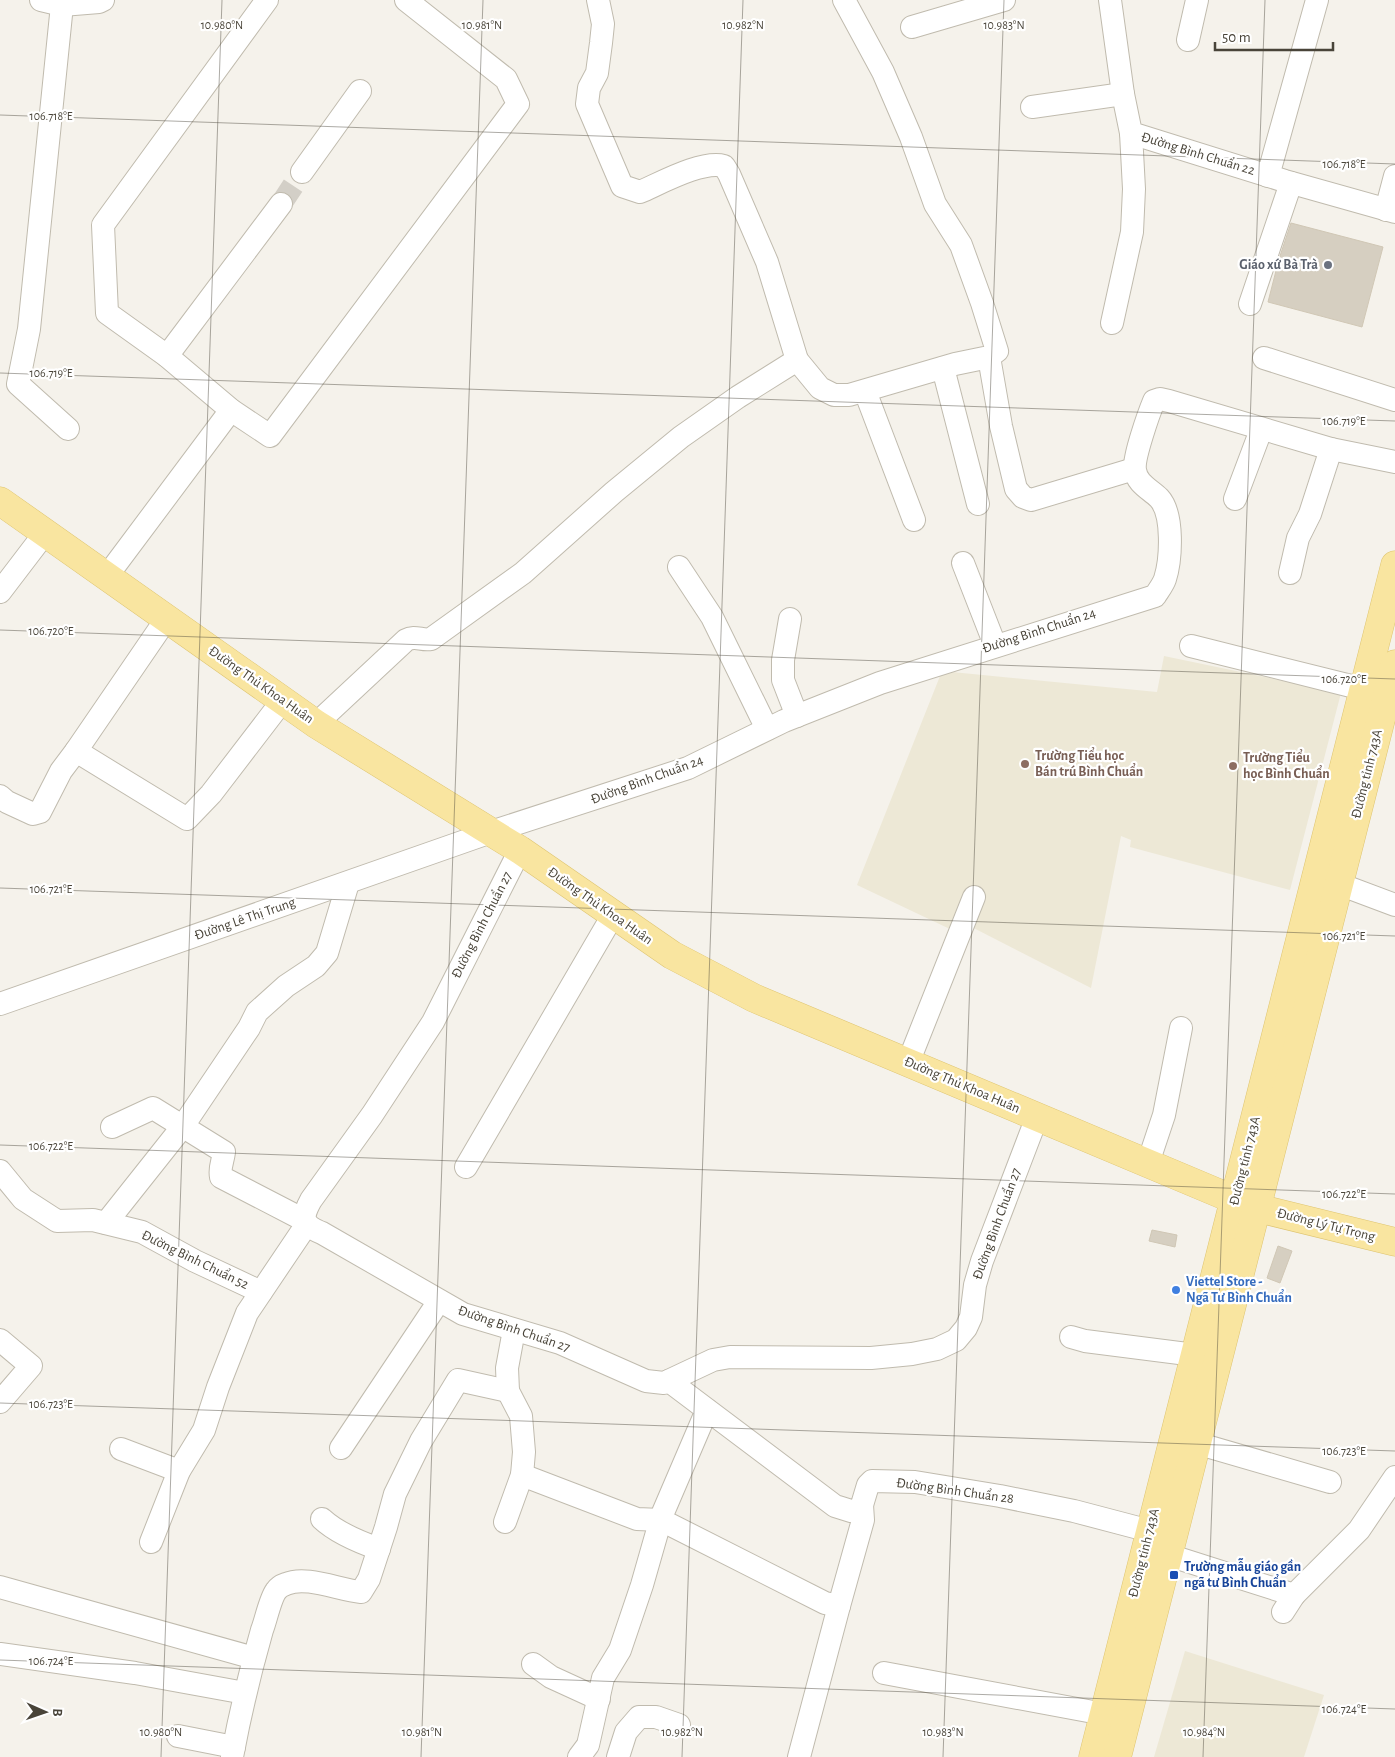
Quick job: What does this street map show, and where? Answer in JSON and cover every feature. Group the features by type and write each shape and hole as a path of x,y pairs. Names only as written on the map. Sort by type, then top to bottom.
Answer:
{"main road":[{"name":"Đường Thủ Khoa Huân","path":"0,502 316,724 520,850 672,956 754,998 1246,1204"},
{"name":"Đường tỉnh 743A","path":"1117,1757 1196,1443 1246,1204 1363,689 1395,565"},
{"name":"Đường tỉnh 743A","path":"1093,1757 1195,1355 1246,1204 1339,884 1395,664"},
{"name":"Đường Lý Tự Trọng","path":"1246,1204 1395,1242"}],"street":[{"path":"68,429 18,384 29,329 52,2 99,2 104,0"},
{"path":"267,0 103,225 107,313 167,356 231,410 270,436 518,104 506,79 406,0"},
{"path":"598,0 603,24 601,43 597,73 589,88 587,104 622,186 640,192 703,166 716,164 724,166 766,262 797,360 820,388 834,395 849,395 955,364 989,357 997,351 961,245 935,204 911,137 883,72 844,0"},
{"path":"912,28 1004,0"},
{"name":"Đường Bình Chuẩn 22","path":"1110,0 1123,94 1131,133 1291,183 1390,211"},
{"path":"1188,40 1197,0"},
{"path":"1268,176 1317,0"},
{"path":"302,172 360,91"},
{"path":"1032,107 1123,94"},
{"path":"1112,323 1132,232 1134,190 1131,133"},
{"path":"1390,211 1395,176"},
{"path":"1250,304 1291,183"},
{"path":"167,356 281,204"},
{"path":"989,357 1001,426 1016,489 1023,497 1031,500 1134,469 1148,414 1154,401 1160,399 1330,449 1395,462"},
{"path":"1264,358 1395,400"},
{"path":"316,724 406,640 411,637 426,640 432,639 523,573 614,492 681,437 738,397 797,360"},
{"path":"943,368 978,504"},
{"path":"866,391 914,520"},
{"path":"107,576 231,410"},
{"path":"1235,499 1261,430"},
{"path":"1290,574 1298,538 1310,514 1330,449"},
{"name":"Đường Bình Chuẩn 24","path":"491,832 688,768 796,716 880,682 1155,596 1165,580 1170,531 1166,508 1160,499 1138,481 1134,469"},
{"path":"0,592 44,533"},
{"path":"963,563 995,645"},
{"path":"680,567 712,617 767,729"},
{"path":"0,796 33,814 40,812 61,771 167,618"},
{"path":"790,619 783,660 783,680 796,716"},
{"path":"1191,646 1363,689"},
{"path":"76,751 187,819 211,794 283,700"},
{"name":"Đường Lê Thị Trung","path":"0,1004 491,832"},
{"name":"Đường Bình Chuẩn 27","path":"520,850 433,1022 372,1115 304,1211 306,1222 310,1228 322,1233 463,1314 560,1343 646,1381 664,1383 712,1360 730,1357 871,1358 912,1354 937,1349 956,1340 966,1328 982,1261 1037,1117"},
{"path":"106,1223 183,1126 249,1028 257,1012 286,986 316,966 327,953 348,883"},
{"path":"1339,884 1395,905"},
{"path":"908,1063 974,897"},
{"path":"466,1167 613,915"},
{"path":"1148,1163 1164,1115 1181,1028"},
{"path":"112,1127 153,1108 224,1152 220,1170 221,1177 306,1222 247,1314 218,1387 204,1430 179,1471 151,1542"},
{"name":"Đường Bình Chuẩn 52","path":"0,1171 23,1199 57,1221 93,1220 142,1232 195,1261 261,1292"},
{"path":"342,1448 439,1301"},
{"path":"505,1522 522,1475 524,1452 521,1416 508,1391 507,1368 514,1330"},
{"path":"1072,1337 1085,1341 1195,1355"},
{"path":"0,1340 30,1366 0,1402"},
{"path":"178,1736 233,1752 254,1658 276,1590 286,1584 295,1582 312,1582 348,1591 361,1592 369,1579 395,1494 421,1441 458,1380 508,1391"},
{"path":"668,1381 835,1506 855,1511 862,1505"},
{"path":"579,1757 588,1745 603,1678 620,1650 642,1584 660,1520 707,1410"},
{"path":"1196,1443 1330,1482"},
{"path":"121,1449 179,1471"},
{"path":"522,1475 637,1519 660,1520 825,1603 839,1606"},
{"path":"1168,1555 1288,1603 1359,1530 1395,1478"},
{"name":"Đường Bình Chuẩn 28","path":"862,1505 868,1485 872,1481 915,1482 1074,1511 1150,1531"},
{"path":"799,1757 862,1520 862,1505"},
{"path":"322,1518 327,1524 357,1541 379,1549"},
{"path":"0,1587 254,1658"},
{"path":"0,1654 135,1673 245,1693"},
{"path":"533,1664 551,1677 598,1699"},
{"path":"884,1673 1104,1714"},
{"path":"618,1757 626,1732 639,1717 656,1717 679,1725"}],"shaded area":[{"name":"Trường Tiểu học Bán trú Bình Chuẩn","path":"1164,656 1341,693 1290,890 1130,847 1131,840 1121,836 1091,988 958,920 952,930 857,885 942,671 1157,692"},
{"path":"1185,1651 1324,1695 1304,1757 1154,1757"}],"building":[{"path":"1291,223 1383,247 1362,327 1268,302"},
{"path":"1152,1230 1177,1235 1175,1247 1149,1241"},
{"path":"1278,1246 1292,1251 1280,1283 1267,1278"}],"tunnel":[{"path":"281,204 302,172"}],"place":[{"name":"Giáo xứ Bà Trà","path":"1328,265"},
{"name":"Trường Tiểu học Bán trú Bình Chuẩn","path":"1025,764"},
{"name":"Trường Tiểu học Bình Chuẩn","path":"1233,766"},
{"name":"Viettel Store - Ngã Tư Bình Chuẩn","path":"1176,1290"},
{"name":"Trường mẫu giáo gần ngã tư Bình Chuẩn","path":"1174,1575"}]}
